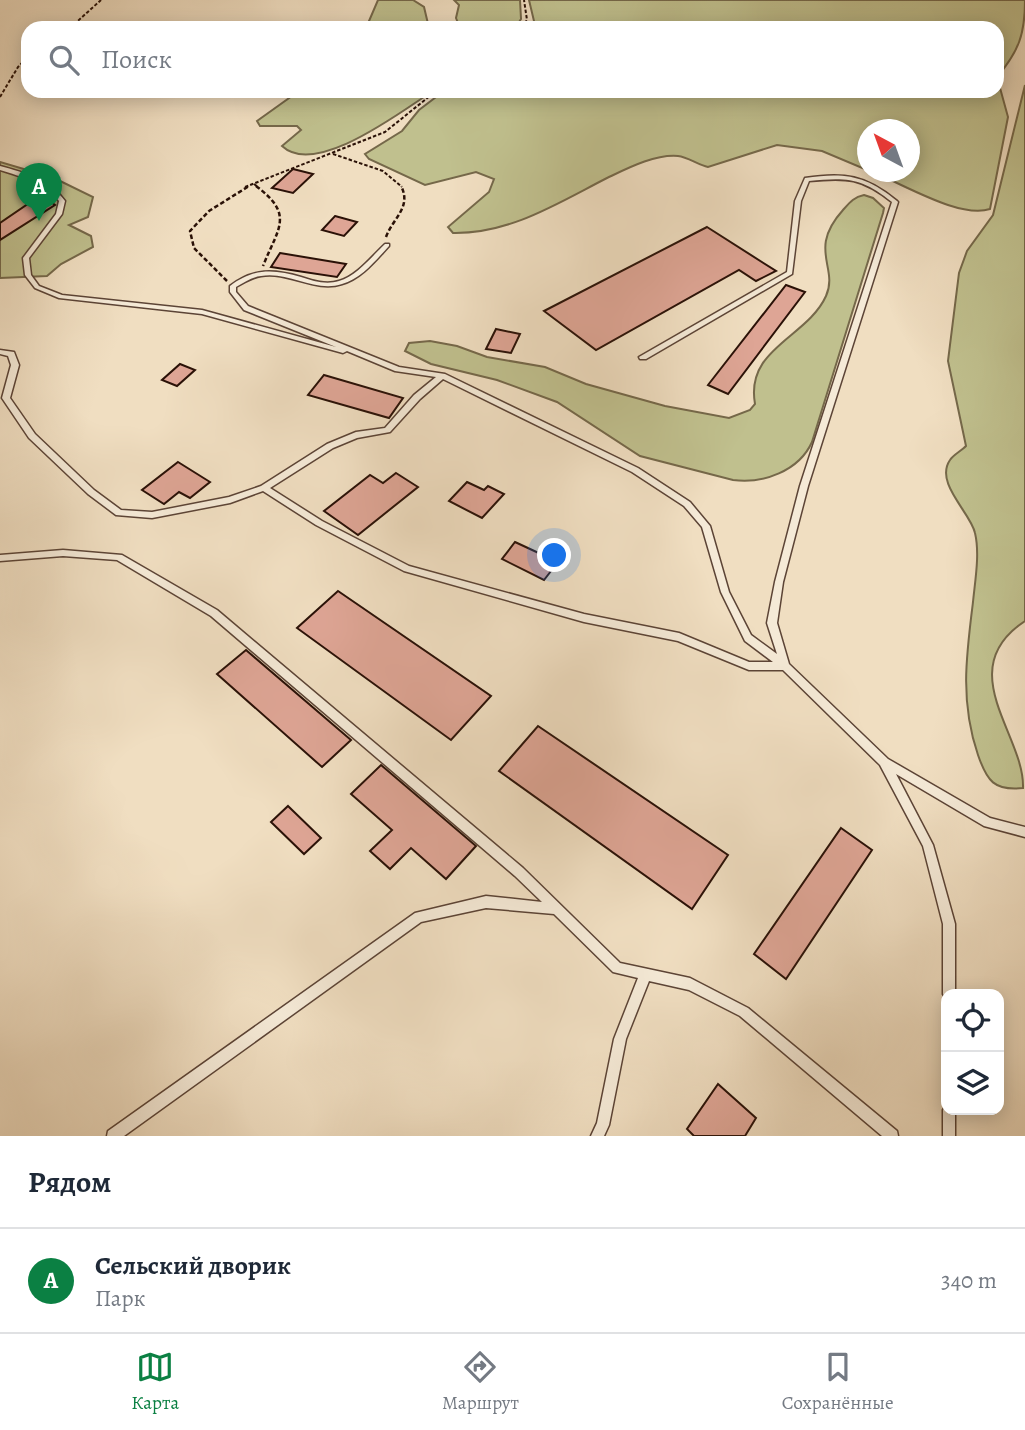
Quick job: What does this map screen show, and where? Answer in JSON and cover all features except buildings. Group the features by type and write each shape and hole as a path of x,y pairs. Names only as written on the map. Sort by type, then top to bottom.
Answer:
{"lane":[{"path":"0,168 44,182 54,188 62,201 59,214 26,258 28,275 37,287 61,297 202,312 288,338 362,355"},
{"path":"643,357 790,274 798,201 807,179 858,177 880,188 895,202 822,425 779,582 772,623 785,666"},
{"path":"387,245 355,275 338,284 287,274 260,273 233,286 238,302 246,308 398,369 442,376 635,470 687,504 706,526 725,592 748,638 785,666 884,762 988,822 1025,832"},
{"path":"0,352 11,354 15,365 6,398 32,436 91,492 118,513 152,515 230,499 264,488 330,446 356,435 387,430 417,397 442,376"},
{"path":"264,488 319,523 407,569 584,618 679,637 749,666 785,666"},
{"path":"0,558 64,553 119,557 214,613 519,872 617,968 690,984 744,1012 892,1136"},
{"path":"884,762 928,845 949,924 949,989"},
{"path":"113,1136 419,917 486,902 556,909"},
{"path":"597,1136 603,1125 620,1039 645,975"},
{"path":"949,1115 949,1136"}],"path":[{"path":"78,21 101,0"},
{"path":"524,0 526,21"},
{"path":"0,97 21,64"},
{"path":"233,286 206,264 194,248 190,231 222,201 254,184 387,131 427,98"},
{"path":"331,153 377,169 397,179 405,189 407,197 403,209 386,234 387,245"},
{"path":"254,184 274,197 283,210 284,220 260,273"}],"green space":[{"path":"378,0 413,0 424,7 427,21 369,21"},
{"path":"454,0 520,0 521,19 457,21 459,5"},
{"path":"529,0 1025,0 1024,23 1019,42 1004,68 1004,21 534,21"},
{"path":"1025,85 1025,621 1004,640 994,660 992,681 997,703 1021,768 1023,788 1013,789 998,786 989,778 972,735 966,679 977,550 972,525 950,488 946,469 953,456 966,446 948,361 959,273 967,251 993,215"},
{"path":"289,98 422,98 359,138 316,154 297,154 282,146 301,130 297,126 260,126 257,121"},
{"path":"435,98 1003,98 1008,117 990,209 977,211 947,205 895,182 920,182 920,119 857,119 857,166 822,151 777,145 708,167 682,157 660,157 624,170 514,223 474,232 453,233 448,227 489,192 494,179 476,172 425,185 369,159 365,154 402,131 419,110"},
{"path":"0,162 54,178 93,197 88,217 69,225 91,236 93,247 61,264 47,276 0,278"},
{"path":"864,195 873,198 884,208 883,213 812,442 798,461 768,477 733,480 640,456 557,402 497,380 431,364 405,351 409,343 430,341 457,346 487,357 545,367 586,384 665,406 729,418 750,410 755,404 754,385 759,369 768,356 817,310 826,296 829,286 825,247 827,236 832,224 846,207"}],"place":[{"name":"Сельский дворик","path":"39,221"}]}
